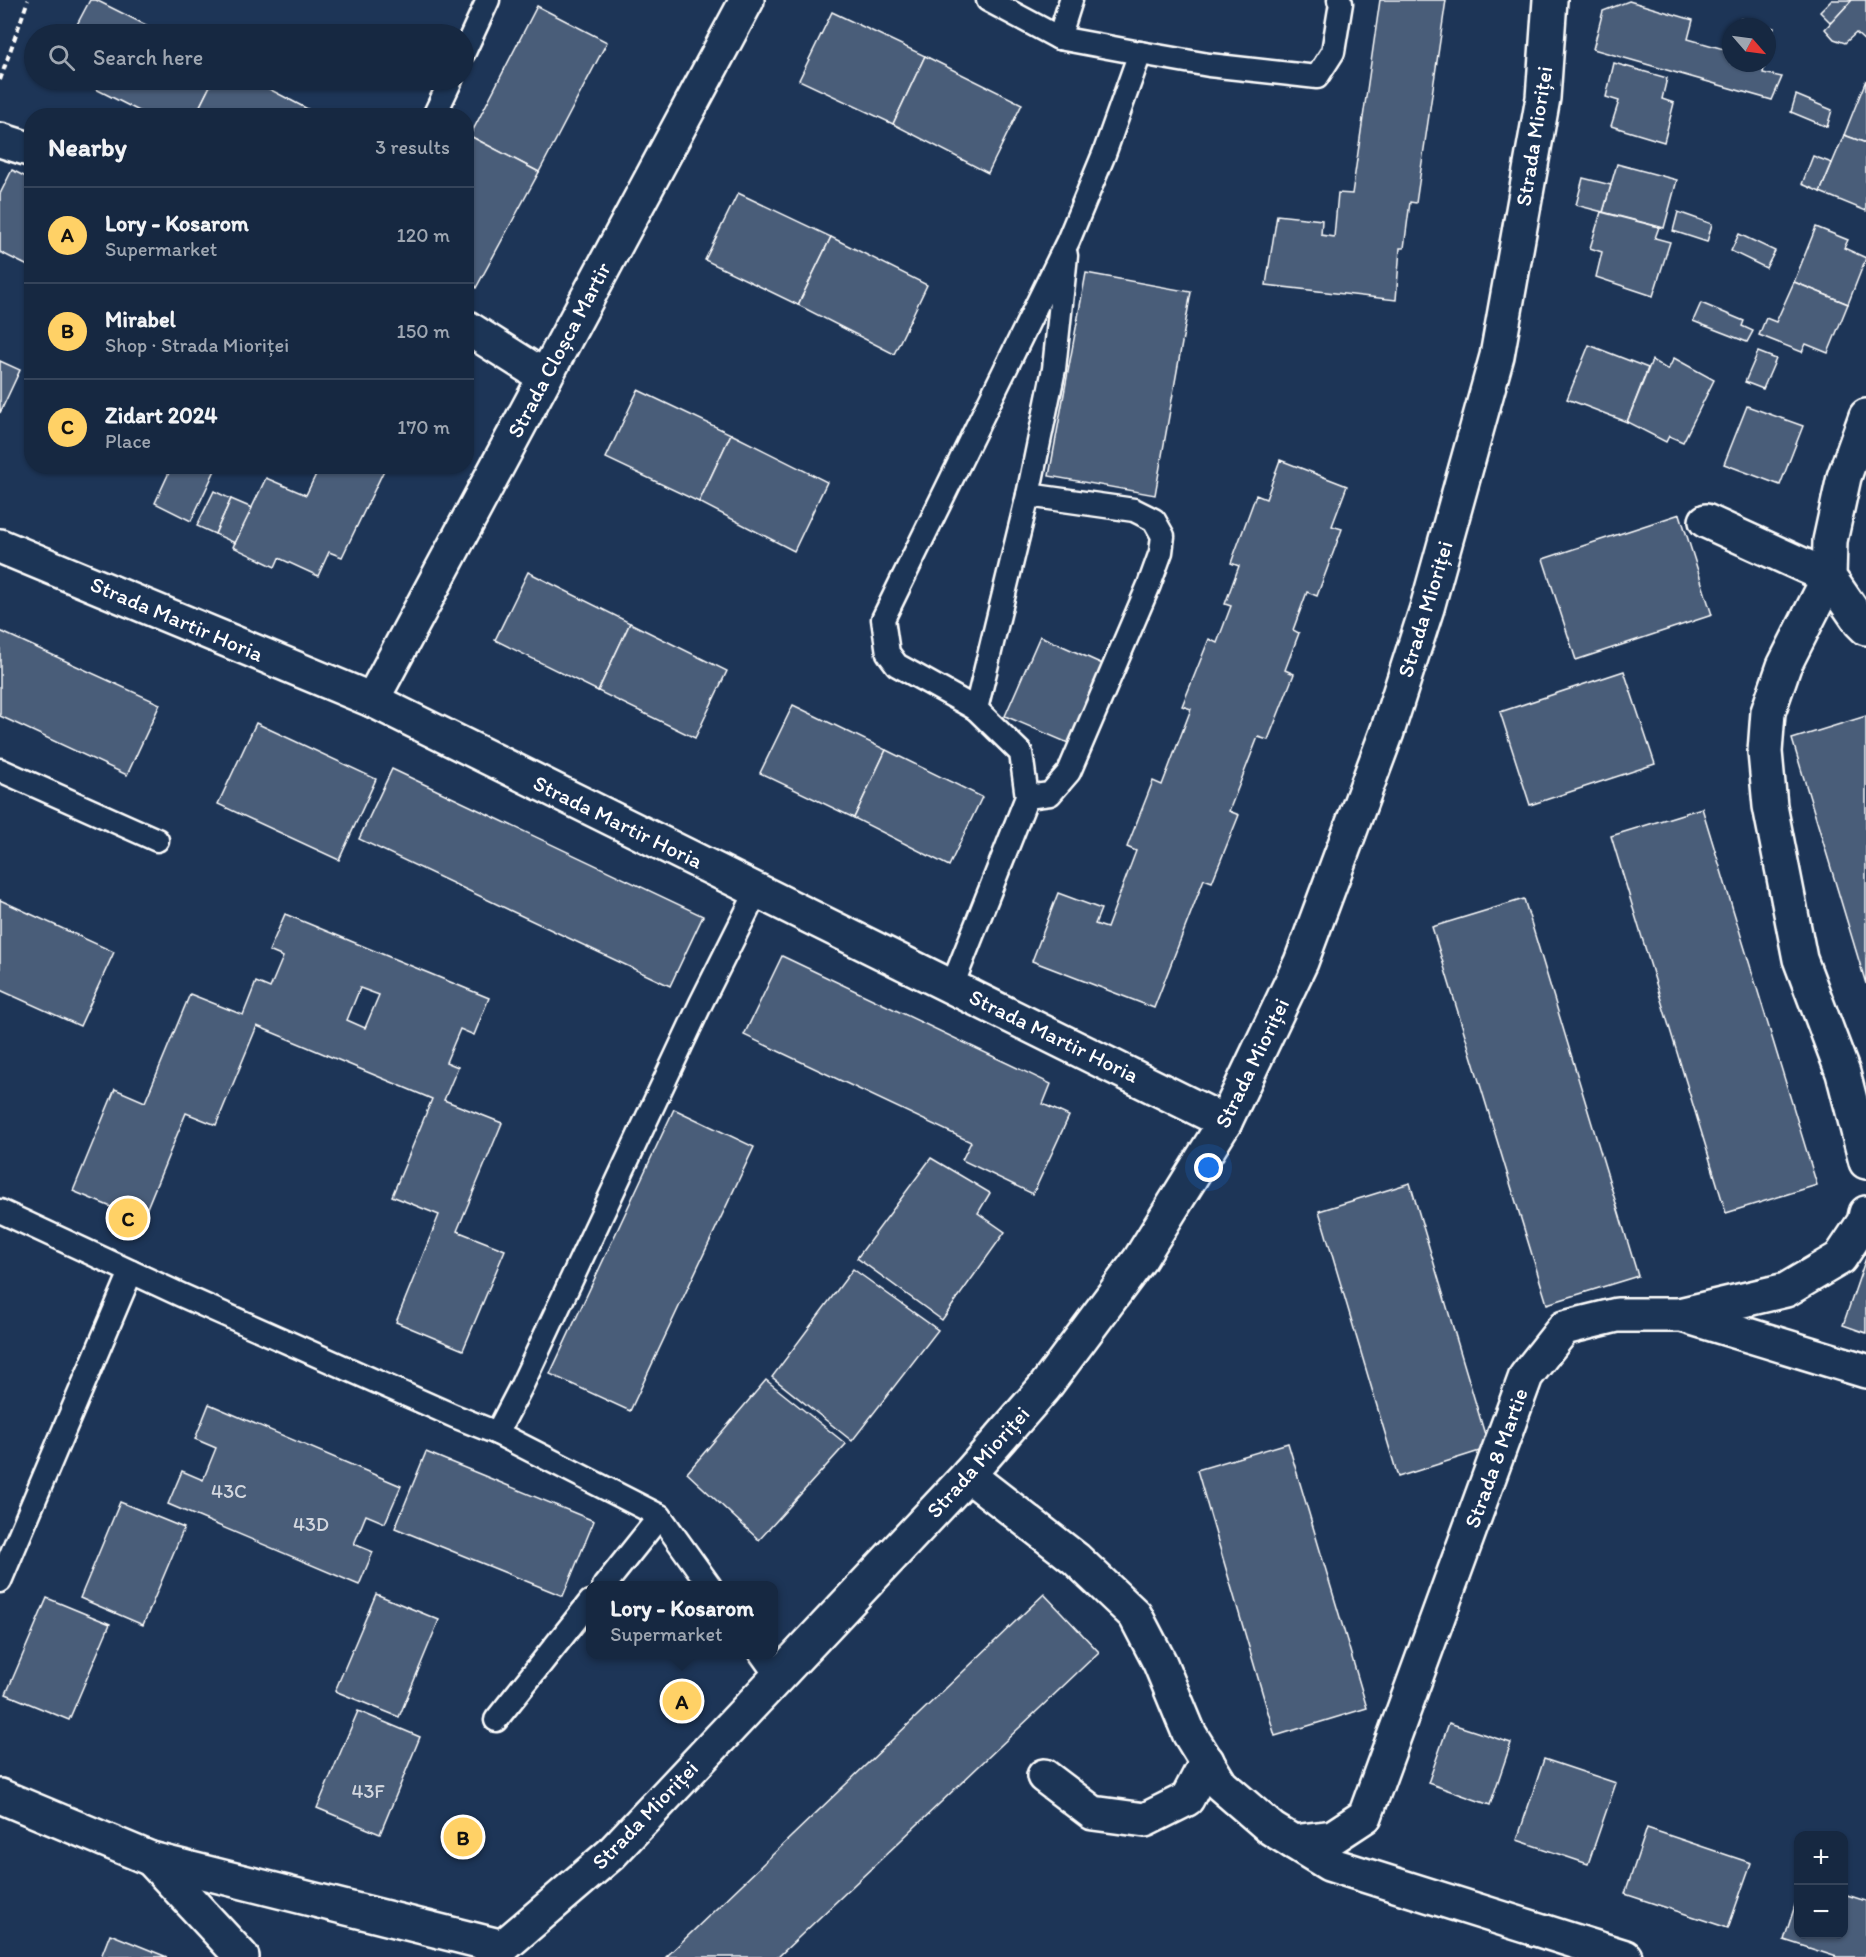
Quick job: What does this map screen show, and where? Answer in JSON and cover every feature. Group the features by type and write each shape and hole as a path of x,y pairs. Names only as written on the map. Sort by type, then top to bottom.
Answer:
{"street":[{"name":"Strada Cloșca Martir","path":"372,700 747,0"},
{"name":"Strada Mioriței","path":"778,1657 968,1475 1044,1388 1133,1268 1225,1122 1301,962 1388,732 1427,608 1497,356 1543,98 1550,0"},
{"path":"0,140 24,148"},
{"path":"474,332 545,377"},
{"path":"1866,416 1844,477 1830,542 1829,577 1784,666 1768,712 1765,752 1770,806 1800,959 1843,1073 1866,1162"},
{"path":"1706,521 1829,577 1866,628"},
{"name":"Strada Martir Horia","path":"0,546 372,700 1225,1122"},
{"path":"1682,1315 1786,1290 1840,1258 1864,1222 1866,1213"},
{"name":"Strada 8 Martie","path":"1293,1842 1333,1838 1365,1816 1526,1376 1564,1328 1617,1315 1682,1315 1866,1371"},
{"path":"968,1475 1076,1560 1136,1615 1160,1663 1190,1733 1221,1785 1272,1829 1329,1864 1625,1957"},
{"name":"Strada Mioriței","path":"497,1952 611,1854 769,1666"},
{"path":"1044,1776 1093,1813 1145,1820 1187,1799 1207,1761"},
{"path":"0,1797 151,1859 497,1952"},
{"path":"151,1859 242,1957"}],"lane":[{"path":"474,30 488,0"},
{"path":"988,0 1059,38 1209,65 1317,77 1333,52 1341,3 1339,0"},
{"path":"1059,38 1071,0"},
{"path":"952,986 1027,797 1021,753 976,709 897,665 888,653 883,619 1068,241 1104,154 1140,53"},
{"path":"438,108 446,90"},
{"path":"976,709 1028,495 1054,369 1068,241"},
{"path":"1027,797 1050,794 1069,772 1149,585 1161,552 1163,536 1154,520 1134,510 1028,495"},
{"path":"0,770 158,840"},
{"path":"497,1433 522,1385 701,1003 757,891"},
{"path":"0,1211 131,1272 497,1433 660,1516 706,1581"},
{"path":"1,1577 131,1272"},
{"path":"608,1581 660,1516"},
{"path":"496,1720 586,1608"}],"path":[{"path":"0,80 27,0"}],"building":[{"path":"90,0 96,0 144,24 77,24"},
{"path":"1380,0 1446,0 1416,203 1410,202 1404,248 1400,248 1396,300 1266,285 1277,215 1322,220 1321,235 1334,237 1338,193 1352,194"},
{"path":"1832,0 1852,0 1831,23 1820,12"},
{"path":"1852,0 1866,0 1866,42 1856,33 1845,43 1834,39 1825,29"},
{"path":"1629,1 1693,20 1688,39 1722,48 1722,72 1763,72 1782,77 1772,100 1593,49 1603,11"},
{"path":"537,6 607,42 539,172 474,138 474,128"},
{"path":"832,12 925,56 893,124 799,80"},
{"path":"925,56 1022,104 988,173 893,124"},
{"path":"1614,63 1667,78 1662,99 1674,103 1664,142 1611,126 1619,101 1606,97"},
{"path":"1866,80 1866,143 1844,135"},
{"path":"98,90 208,90 199,108 133,108"},
{"path":"208,90 271,90 306,108 199,108"},
{"path":"1796,95 1832,110 1827,127 1791,112"},
{"path":"1844,135 1866,143 1866,211 1820,192"},
{"path":"474,138 539,172 476,288 474,287"},
{"path":"1813,156 1832,163 1820,192 1802,184"},
{"path":"1617,164 1677,180 1664,228 1603,212"},
{"path":"12,170 24,176 24,264 0,252 0,194"},
{"path":"1583,178 1611,185 1603,212 1576,205"},
{"path":"738,193 831,237 798,305 705,260"},
{"path":"1601,212 1659,227 1655,238 1670,242 1653,296 1596,277 1602,252 1590,248"},
{"path":"1678,212 1712,224 1707,242 1673,231"},
{"path":"1816,227 1848,240 1844,248 1866,258 1848,304 1794,282"},
{"path":"1739,234 1775,251 1766,268 1731,251"},
{"path":"831,237 927,285 894,354 798,305"},
{"path":"1086,273 1191,292 1155,495 1049,476"},
{"path":"1794,282 1848,304 1828,353 1806,344 1802,352 1759,335 1766,318 1776,322"},
{"path":"1701,303 1744,321 1742,326 1753,331 1747,342 1693,321"},
{"path":"1589,345 1648,368 1627,422 1567,399"},
{"path":"1758,352 1776,359 1763,389 1745,382"},
{"path":"1674,358 1714,380 1683,442 1669,436 1666,442 1627,422 1652,360 1668,370"},
{"path":"0,361 20,370 0,413"},
{"path":"638,390 731,434 699,502 606,458"},
{"path":"1747,406 1803,426 1780,485 1724,464"},
{"path":"731,434 827,482 794,551 699,502"},
{"path":"1280,460 1347,486 1332,526 1342,529 1317,596 1307,592 1293,630 1299,633 1285,670 1294,674 1268,740 1258,737 1229,811 1239,815 1212,882 1204,879 1154,1008 1032,961 1058,893 1101,909 1095,924 1107,928 1136,851 1127,847 1153,781 1162,785 1191,709 1182,706 1209,639 1217,643 1231,606 1225,604 1239,566 1231,563 1256,495 1266,499"},
{"path":"168,474 213,474 191,521 155,503"},
{"path":"316,474 382,474 342,557 329,552 318,576 279,558 275,567 233,547 266,478 306,495"},
{"path":"214,491 231,499 215,534 197,526"},
{"path":"231,499 252,508 235,543 215,534"},
{"path":"1680,514 1712,615 1576,660 1543,559"},
{"path":"528,572 630,623 598,691 495,640"},
{"path":"630,623 727,671 695,738 598,691"},
{"path":"0,631 160,704 127,775 0,716"},
{"path":"1040,636 1107,666 1073,745 1005,716"},
{"path":"1624,671 1655,764 1530,805 1500,712"},
{"path":"793,705 886,750 854,818 760,773"},
{"path":"1866,716 1866,984 1792,739"},
{"path":"256,723 376,779 339,860 218,804"},
{"path":"886,750 982,797 949,866 854,818"},
{"path":"392,769 703,916 670,986 359,839"},
{"path":"1702,808 1817,1185 1726,1213 1611,836"},
{"path":"1524,899 1638,1276 1547,1304 1432,927"},
{"path":"0,900 114,952 80,1026 0,990"},
{"path":"285,914 489,998 474,1035 460,1029 446,1062 458,1067 444,1100 502,1123 457,1231 505,1250 463,1350 396,1322 439,1215 392,1196 432,1099 257,1026 216,1125 186,1113 142,1220 73,1191 115,1089 145,1102 190,994 243,1015 256,982 270,988 283,957 269,951","holes":["360,988 379,995 365,1028 347,1020"]},
{"path":"782,956 1051,1084 1043,1104 1069,1116 1033,1194 962,1160 971,1142 744,1035"},
{"path":"674,1109 754,1147 630,1411 550,1374"},
{"path":"931,1158 990,1193 978,1213 1005,1232 942,1320 857,1258"},
{"path":"1410,1183 1489,1448 1398,1477 1319,1211"},
{"path":"1866,1258 1866,1333 1843,1325"},
{"path":"853,1269 938,1330 852,1441 772,1377"},
{"path":"766,1380 846,1444 759,1540 687,1473"},
{"path":"209,1404 401,1486 385,1523 366,1515 354,1544 373,1552 359,1585 168,1504 182,1471 203,1480 216,1448 195,1439"},
{"path":"1288,1443 1367,1708 1275,1736 1197,1470"},
{"path":"426,1452 594,1521 563,1596 395,1528"},
{"path":"120,1502 184,1528 143,1625 80,1598"},
{"path":"376,1594 439,1620 399,1717 335,1691"},
{"path":"1044,1594 1099,1652 778,1957 666,1957"},
{"path":"47,1598 110,1624 69,1720 6,1694"},
{"path":"358,1711 420,1737 380,1834 317,1808"},
{"path":"1449,1723 1511,1743 1490,1805 1428,1783"},
{"path":"1544,1759 1616,1783 1588,1864 1517,1840"},
{"path":"1647,1828 1751,1863 1728,1928 1625,1894"},
{"path":"1848,1895 1866,1901 1866,1957 1837,1957 1784,1940 1794,1909 1794,1939 1848,1939"},
{"path":"110,1934 167,1957 101,1957"}],"place":[{"name":"Zidart 2024","path":"128,1218"},
{"name":"Lory - Kosarom","path":"682,1701"},
{"name":"Mirabel","path":"463,1837"}]}
